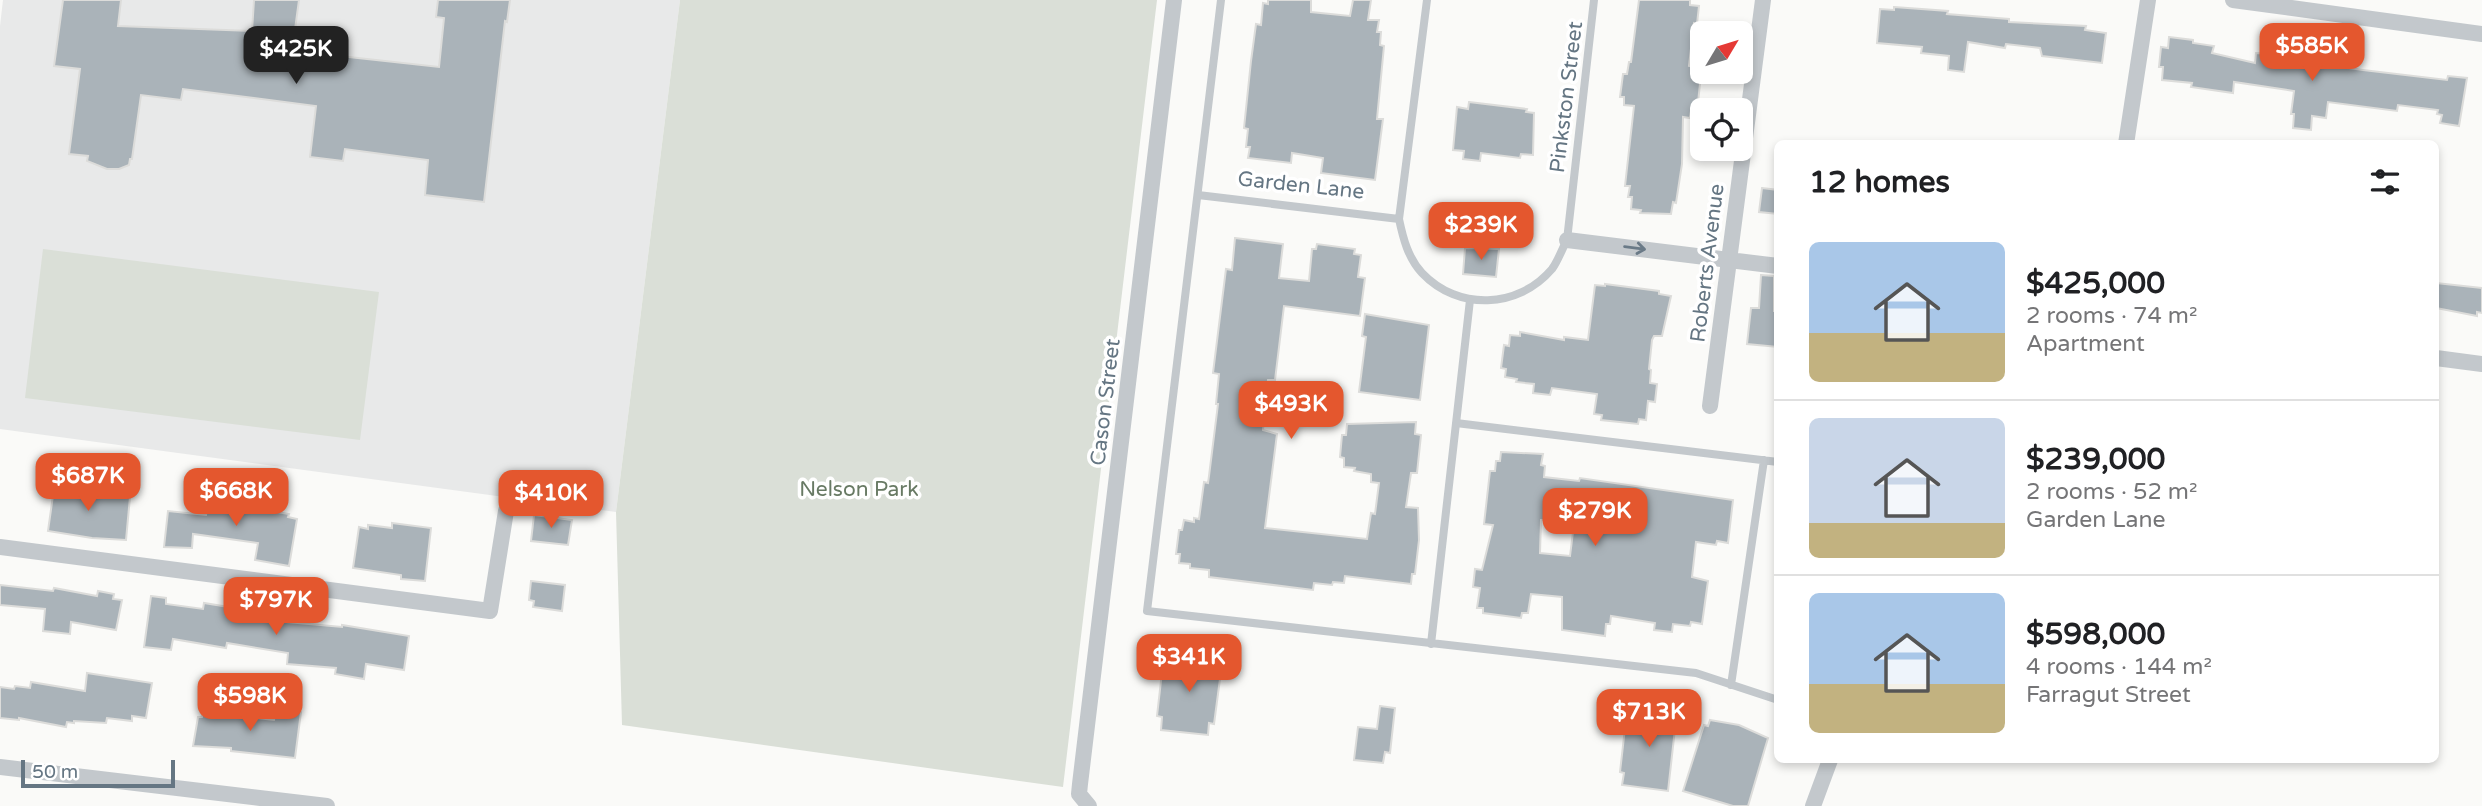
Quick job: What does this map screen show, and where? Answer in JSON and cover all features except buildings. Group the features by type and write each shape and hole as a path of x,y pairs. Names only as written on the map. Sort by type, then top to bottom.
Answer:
{"street":[{"name":"Cason Street","path":"1088,806 1079,794 1080,784 1174,0"},
{"name":"Roberts Avenue","path":"1710,406 1763,0"},
{"path":"2127,140 2148,0"},
{"path":"2233,0 2482,34"},
{"path":"1567,240 1774,266"},
{"path":"2439,358 2482,364"},
{"path":"0,547 490,611 506,511"},
{"path":"1813,806 1829,763"},
{"path":"0,767 327,806"}],"lane":[{"path":"1221,0 1147,611 1696,673 1774,699"},
{"path":"1426,0 1399,219 1405,247 1420,272 1443,291 1470,300 1501,300 1530,289 1553,268 1567,240"},
{"name":"Pinkston Street","path":"1567,240 1594,0"},
{"name":"Garden Lane","path":"1198,195 1399,219"},
{"path":"1431,644 1470,300"},
{"path":"1456,423 1774,461"},
{"path":"1731,685 1764,460"}],"shaded area":[{"path":"3,0 680,0 616,512 0,429 0,26"}],"green space":[{"name":"Nelson Park","path":"680,0 1157,0 1063,787 622,725 616,512"},
{"path":"43,249 379,292 360,440 25,398"}]}
